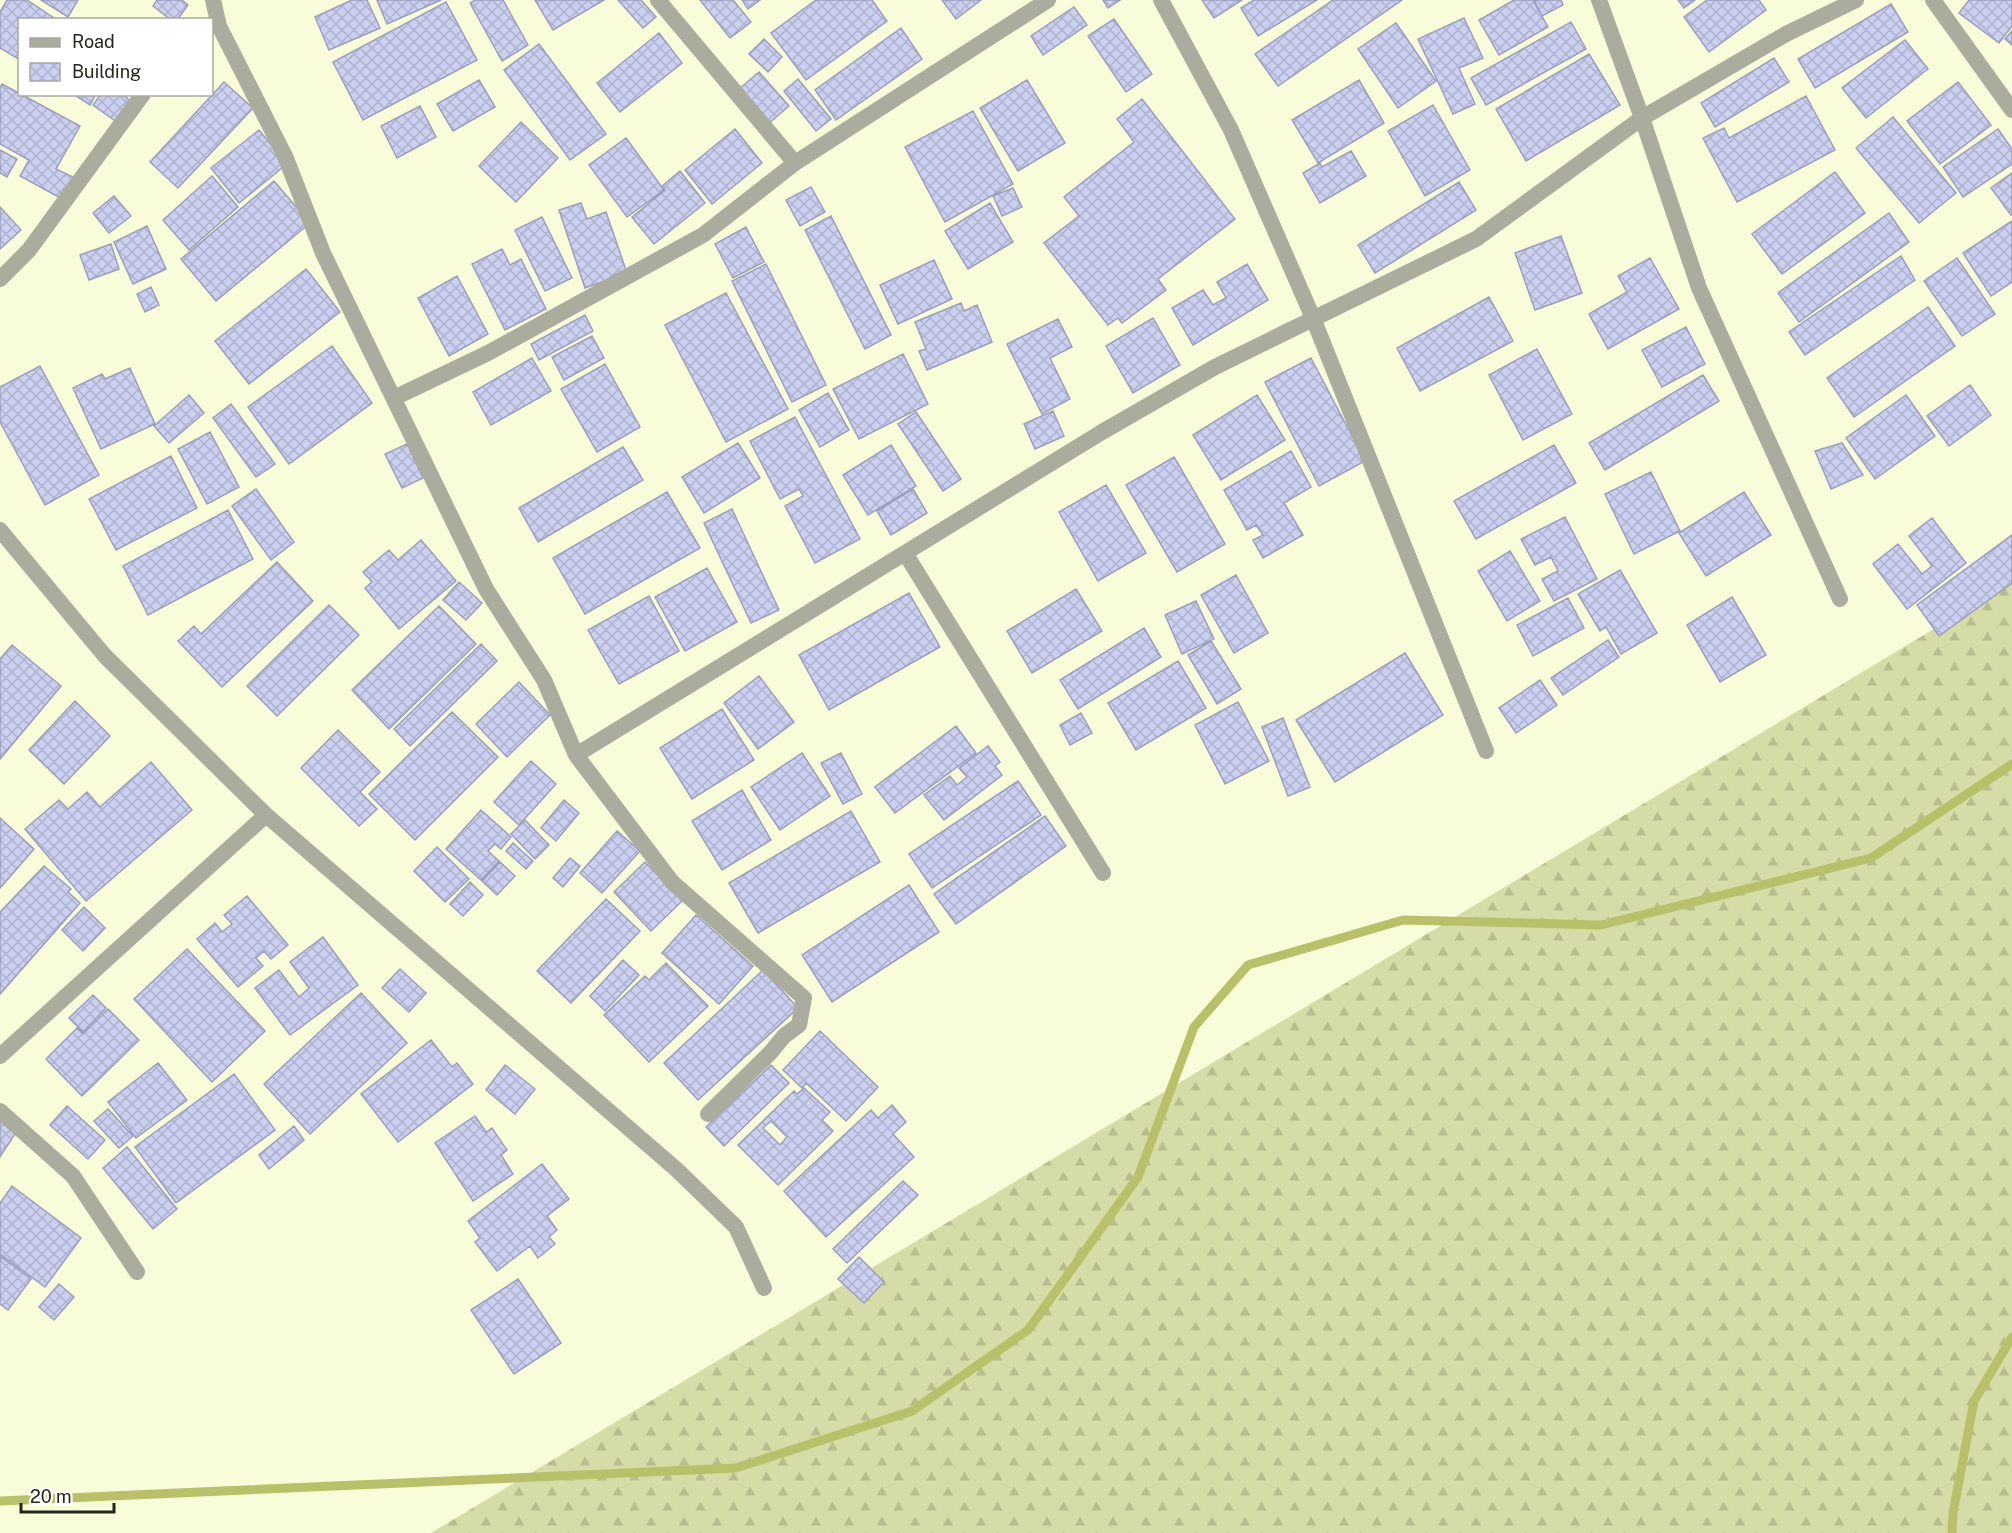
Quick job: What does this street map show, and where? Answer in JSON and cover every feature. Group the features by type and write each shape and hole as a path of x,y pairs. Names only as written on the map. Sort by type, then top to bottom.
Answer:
{"street":[{"path":"213,0 215,29 285,156 322,253 486,589 544,680 576,755 672,882 804,998 799,1024 784,1036 771,1052 708,1114"},
{"path":"658,0 795,163"},
{"path":"394,398 488,353 703,235 795,163 1048,0"},
{"path":"1161,0 1231,130 1313,318 1486,751"},
{"path":"1599,0 1642,118 1699,288 1840,599"},
{"path":"576,755 1122,420 1215,367 1476,239 1642,118 1786,34 1856,0"},
{"path":"1933,0 2012,110"},
{"path":"0,279 29,250 142,96"},
{"path":"0,530 105,656 266,815 676,1169 736,1227 764,1288"},
{"path":"905,553 1103,873"},
{"path":"0,1056 266,815"},
{"path":"0,1111 73,1176 137,1272"}],"green space":[{"path":"2012,582 2012,1533 431,1533"}],"building":[{"path":"7,0 27,0 54,18 18,18 18,59 0,48 0,12"},
{"path":"41,0 78,0 68,17"},
{"path":"157,0 182,0 188,5 178,18 168,18 153,6"},
{"path":"352,0 367,0 380,28 329,50 315,17"},
{"path":"377,0 441,0 387,24"},
{"path":"475,0 503,0 528,45 502,61 470,3"},
{"path":"535,0 604,0 553,30"},
{"path":"618,0 641,0 656,17 643,28"},
{"path":"700,0 733,0 751,22 730,38"},
{"path":"742,0 760,0 748,9"},
{"path":"816,0 872,0 887,21 806,80 771,33"},
{"path":"942,0 981,0 956,19"},
{"path":"1103,0 1120,0 1108,8"},
{"path":"1202,0 1242,0 1214,18"},
{"path":"1254,0 1317,0 1258,36 1241,8"},
{"path":"1333,0 1402,0 1278,86 1255,54"},
{"path":"1514,0 1533,0 1548,27 1499,55 1479,20"},
{"path":"1534,0 1561,0 1563,5 1542,16"},
{"path":"1678,0 1695,0 1684,8"},
{"path":"1707,0 1759,0 1766,10 1709,52 1684,17"},
{"path":"1969,0 2012,0 2012,26 1999,43 1959,13"},
{"path":"446,2 477,60 363,120 333,62"},
{"path":"1891,4 1908,32 1815,88 1798,59"},
{"path":"1074,7 1087,25 1043,55 1031,36"},
{"path":"1464,18 1483,58 1459,68 1475,104 1453,114 1418,39"},
{"path":"1114,19 1152,74 1126,92 1088,36"},
{"path":"1571,22 1586,49 1486,105 1471,78"},
{"path":"1396,23 1436,81 1398,108 1358,49"},
{"path":"901,28 922,59 836,120 815,90"},
{"path":"2012,31 2012,45 2005,39"},
{"path":"659,33 682,63 620,112 597,83"},
{"path":"764,39 782,57 768,72 749,54"},
{"path":"1905,40 1928,69 1866,118 1842,88"},
{"path":"539,44 606,134 570,160 504,70"},
{"path":"1589,54 1620,105 1526,161 1496,109"},
{"path":"1774,58 1789,82 1715,127 1701,103"},
{"path":"759,72 789,106 768,124 738,90"},
{"path":"798,79 831,119 816,131 784,91"},
{"path":"479,80 495,107 453,131 437,104"},
{"path":"1027,80 1065,143 1018,171 980,108"},
{"path":"1359,80 1384,123 1318,163 1292,120"},
{"path":"224,82 253,108 178,188 150,162"},
{"path":"1958,82 1991,125 1940,164 1907,121"},
{"path":"2,84 18,93 18,96 24,96 80,126 56,169 75,178 64,200 20,176 29,160 0,144 0,88"},
{"path":"76,96 95,96 90,105"},
{"path":"100,96 124,96 133,103 118,123 93,105"},
{"path":"1806,96 1835,150 1737,202 1703,138 1724,128 1729,138"},
{"path":"1142,99 1235,219 1158,279 1166,290 1122,323 1118,318 1108,325 1044,243 1079,216 1064,197 1134,142 1117,119"},
{"path":"1433,105 1470,170 1425,196 1388,131"},
{"path":"420,106 436,137 397,158 381,126"},
{"path":"973,111 1013,184 945,222 905,147"},
{"path":"1893,117 1956,193 1919,223 1856,148"},
{"path":"521,122 558,158 516,202 479,166"},
{"path":"735,129 762,163 712,204 685,170"},
{"path":"1998,129 2012,149 2012,164 1963,197 1943,167"},
{"path":"259,130 287,164 239,203 211,168"},
{"path":"626,138 664,190 627,217 589,165"},
{"path":"0,150 17,159 7,177 0,173"},
{"path":"1351,151 1366,176 1320,203 1303,173 1320,163 1322,167"},
{"path":"680,171 705,203 654,244 632,217 665,190 662,186"},
{"path":"1835,172 1865,213 1782,274 1752,234"},
{"path":"2012,173 2012,215 2011,215 1991,188"},
{"path":"212,176 238,207 189,250 163,220"},
{"path":"274,181 310,223 216,301 181,259"},
{"path":"1459,182 1476,210 1375,273 1358,245"},
{"path":"811,187 825,212 800,226 786,200"},
{"path":"1013,188 1022,207 1002,216 993,196"},
{"path":"114,196 131,216 109,233 93,213"},
{"path":"581,203 587,219 606,212 627,273 585,288 559,210"},
{"path":"990,203 1013,242 968,269 945,231"},
{"path":"0,207 21,230 0,249"},
{"path":"1889,213 1909,242 1799,322 1778,293"},
{"path":"831,216 891,335 865,349 805,230"},
{"path":"542,217 572,278 545,291 515,230"},
{"path":"2012,221 2012,282 1991,296 1963,253"},
{"path":"147,226 166,269 133,284 114,242"},
{"path":"746,227 764,262 733,278 715,244"},
{"path":"1561,236 1582,293 1535,310 1515,253"},
{"path":"111,244 119,269 89,280 80,255"},
{"path":"502,249 510,265 521,259 546,309 505,330 472,264"},
{"path":"1901,256 1915,280 1805,355 1789,332"},
{"path":"1650,258 1679,309 1608,349 1589,314 1627,292 1618,276"},
{"path":"1957,258 1995,314 1962,336 1924,281"},
{"path":"934,260 952,299 898,324 880,285"},
{"path":"766,264 826,385 792,402 732,281"},
{"path":"1247,264 1268,300 1193,345 1172,308 1203,290 1213,305 1226,298 1217,282"},
{"path":"306,269 340,312 249,384 215,341"},
{"path":"457,276 488,334 449,356 418,298"},
{"path":"151,287 159,305 145,312 137,294"},
{"path":"726,293 788,409 726,442 665,325"},
{"path":"1489,297 1513,341 1420,391 1397,348"},
{"path":"961,303 964,311 977,305 992,342 927,370 919,351 926,349 915,322"},
{"path":"1928,307 1955,346 1854,417 1827,378"},
{"path":"585,315 593,331 539,360 531,344"},
{"path":"1153,318 1180,365 1133,393 1106,346"},
{"path":"1058,319 1072,347 1050,358 1070,399 1042,414 1007,344"},
{"path":"1686,327 1705,364 1662,387 1642,350"},
{"path":"592,336 604,358 564,380 552,357"},
{"path":"332,346 372,403 289,464 248,407"},
{"path":"1537,349 1572,414 1523,440 1489,375"},
{"path":"903,354 928,404 859,439 833,389"},
{"path":"532,358 551,391 491,425 473,392"},
{"path":"1311,358 1365,461 1319,486 1265,382"},
{"path":"605,364 640,427 597,452 561,389"},
{"path":"40,366 99,475 45,505 0,422 0,387"},
{"path":"130,368 155,424 101,449 73,388 102,374 105,379"},
{"path":"1703,375 1719,401 1605,470 1589,443"},
{"path":"1970,385 1991,415 1949,446 1927,416"},
{"path":"828,393 849,430 820,447 799,410"},
{"path":"189,395 204,413 169,443 154,426"},
{"path":"1257,395 1285,440 1221,480 1193,435"},
{"path":"1906,395 1935,436 1875,479 1846,438"},
{"path":"231,404 275,464 256,477 213,418"},
{"path":"1053,411 1064,436 1035,449 1024,424"},
{"path":"916,412 961,479 943,491 898,424"},
{"path":"795,417 860,539 815,563 785,506 803,496 799,489 780,499 750,441"},
{"path":"210,432 239,487 207,504 178,449"},
{"path":"738,443 760,478 704,513 682,477"},
{"path":"1842,443 1863,475 1831,489 1815,451"},
{"path":"407,444 423,478 402,488 385,454"},
{"path":"891,445 916,486 868,515 843,475"},
{"path":"1554,445 1576,483 1476,539 1454,501"},
{"path":"623,447 643,480 538,542 519,508"},
{"path":"1291,451 1311,487 1284,503 1303,535 1263,558 1253,540 1263,535 1256,525 1247,530 1224,490"},
{"path":"171,456 197,508 116,550 89,499"},
{"path":"1174,457 1225,544 1177,572 1126,485"},
{"path":"1651,472 1680,531 1634,554 1605,494"},
{"path":"1106,485 1146,553 1098,581 1059,512"},
{"path":"256,489 294,542 271,560 232,506"},
{"path":"913,489 927,513 891,535 877,511"},
{"path":"667,492 700,548 585,614 553,558"},
{"path":"1744,492 1771,535 1706,576 1679,533"},
{"path":"732,509 779,610 751,623 704,523"},
{"path":"228,510 253,559 148,615 123,566"},
{"path":"1565,517 1597,579 1554,601 1542,579 1558,571 1551,557 1535,565 1521,539"},
{"path":"1932,518 1966,563 1907,609 1873,564 1898,544 1922,574 1932,566 1909,536"},
{"path":"2012,535 2012,583 1939,636 1917,605"},
{"path":"421,540 456,581 399,629 365,588 372,582 363,572 389,550 398,560"},
{"path":"1510,551 1540,601 1507,621 1478,571"},
{"path":"277,562 313,601 222,687 178,641 194,626 201,634"},
{"path":"707,568 737,622 685,651 655,597"},
{"path":"1620,570 1657,633 1621,654 1606,627 1600,631 1578,594"},
{"path":"1236,575 1268,633 1234,653 1201,595"},
{"path":"459,582 482,603 466,620 443,600"},
{"path":"1076,589 1102,631 1032,673 1007,631"},
{"path":"909,593 940,647 829,710 799,655"},
{"path":"649,596 679,651 619,684 588,630"},
{"path":"1732,597 1766,655 1720,682 1687,625"},
{"path":"1568,598 1584,628 1533,656 1517,625"},
{"path":"1196,601 1214,639 1182,654 1165,615"},
{"path":"329,605 359,635 277,716 247,686"},
{"path":"439,606 476,644 389,729 352,690"},
{"path":"1144,628 1161,657 1078,709 1060,680"},
{"path":"1608,640 1619,657 1563,695 1551,678"},
{"path":"1211,641 1241,689 1217,704 1188,655"},
{"path":"481,644 497,661 410,746 394,729"},
{"path":"12,645 61,686 0,759 0,659"},
{"path":"1405,653 1443,715 1335,782 1296,720"},
{"path":"1178,661 1206,708 1136,750 1108,703"},
{"path":"759,676 794,722 758,749 724,703"},
{"path":"1540,680 1557,705 1516,733 1499,708"},
{"path":"519,682 550,715 507,757 476,724"},
{"path":"75,701 110,736 64,784 29,750"},
{"path":"1238,702 1269,761 1225,784 1195,725"},
{"path":"722,709 754,760 692,799 660,748"},
{"path":"452,712 498,757 415,840 369,794"},
{"path":"1081,713 1092,733 1070,745 1060,725"},
{"path":"1283,718 1310,787 1288,796 1262,727"},
{"path":"956,726 976,753 895,813 875,787"},
{"path":"338,730 380,772 360,792 377,809 359,826 301,768"},
{"path":"988,746 1000,762 995,766 1002,775 944,820 924,795 950,776 957,785 967,777 959,768"},
{"path":"802,753 830,796 780,830 751,787"},
{"path":"841,753 862,794 843,804 821,763"},
{"path":"531,761 556,784 519,825 494,802"},
{"path":"151,762 192,810 86,901 25,829 59,800 68,809 87,792 100,807"},
{"path":"1018,781 1041,815 932,888 909,854"},
{"path":"742,790 771,840 722,870 692,821"},
{"path":"564,800 579,813 556,841 541,828"},
{"path":"481,810 511,837 501,849 495,844 488,851 499,861 481,880 446,849"},
{"path":"851,811 880,862 758,933 729,883"},
{"path":"1045,816 1066,846 956,924 934,894"},
{"path":"0,818 34,849 0,888"},
{"path":"525,820 549,845 535,859 511,834"},
{"path":"617,831 640,851 602,893 580,873"},
{"path":"513,843 533,861 526,869 506,851"},
{"path":"437,847 469,879 445,902 414,871"},
{"path":"570,858 580,866 563,887 553,878"},
{"path":"500,862 515,876 497,895 482,881"},
{"path":"645,862 682,901 651,931 614,892"},
{"path":"44,866 71,889 68,892 80,903 0,994 0,912"},
{"path":"470,882 483,895 463,916 450,904"},
{"path":"909,885 939,932 832,1002 802,955"},
{"path":"247,896 288,945 271,959 264,951 256,958 263,966 238,987 197,939 215,923 222,932 232,924 224,915"},
{"path":"606,899 640,931 571,1003 537,971"},
{"path":"84,907 105,928 83,951 62,930"},
{"path":"696,915 753,966 719,1004 662,953"},
{"path":"323,937 358,985 290,1035 255,988 279,970 299,997 309,988 290,962"},
{"path":"187,949 265,1031 212,1082 134,999"},
{"path":"623,960 639,975 605,1011 590,996"},
{"path":"666,963 708,1006 649,1062 604,1015 645,976 649,980"},
{"path":"400,969 426,993 409,1012 382,988"},
{"path":"763,970 798,1008 698,1100 664,1063"},
{"path":"361,993 407,1043 310,1134 264,1084"},
{"path":"93,995 106,1008 83,1032 69,1018"},
{"path":"108,1009 139,1040 82,1096 46,1059 77,1028 83,1034"},
{"path":"820,1031 878,1087 846,1121 806,1083 802,1088 783,1070"},
{"path":"431,1040 452,1067 457,1063 473,1084 398,1142 361,1094"},
{"path":"158,1063 187,1100 136,1138 108,1102"},
{"path":"505,1065 535,1089 515,1114 486,1090"},
{"path":"771,1065 789,1083 724,1146 706,1127"},
{"path":"234,1074 275,1130 176,1203 135,1147"},
{"path":"804,1088 830,1112 822,1120 833,1131 778,1185 738,1145 794,1091 797,1094","holes":["771,1121 787,1137 780,1145 763,1128"]},
{"path":"892,1105 906,1122 893,1134 914,1157 826,1237 784,1191 871,1110 878,1118"},
{"path":"67,1106 105,1140 88,1159 50,1125"},
{"path":"108,1109 133,1136 119,1148 94,1121"},
{"path":"475,1116 486,1132 492,1128 507,1150 501,1155 513,1174 473,1201 435,1143"},
{"path":"0,1120 17,1131 0,1157"},
{"path":"294,1126 304,1140 269,1169 259,1155"},
{"path":"127,1147 177,1209 153,1229 103,1168"},
{"path":"542,1164 569,1199 547,1216 557,1230 549,1237 555,1244 538,1258 530,1246 497,1271 475,1242 480,1238 468,1221"},
{"path":"903,1181 918,1195 847,1263 833,1249"},
{"path":"12,1186 81,1238 45,1287 0,1254 0,1203"},
{"path":"0,1256 31,1279 8,1310 0,1304"},
{"path":"859,1257 884,1282 864,1303 838,1279"},
{"path":"518,1279 561,1343 514,1374 471,1310"},
{"path":"59,1284 74,1297 54,1320 39,1307"}],"waterway":[{"path":"0,1501 736,1468 912,1411 1028,1330 1138,1177 1194,1027 1248,965 1403,920 1601,925 1871,858 2012,764"},
{"path":"1952,1533 1953,1513 1974,1401 2012,1337"}]}
